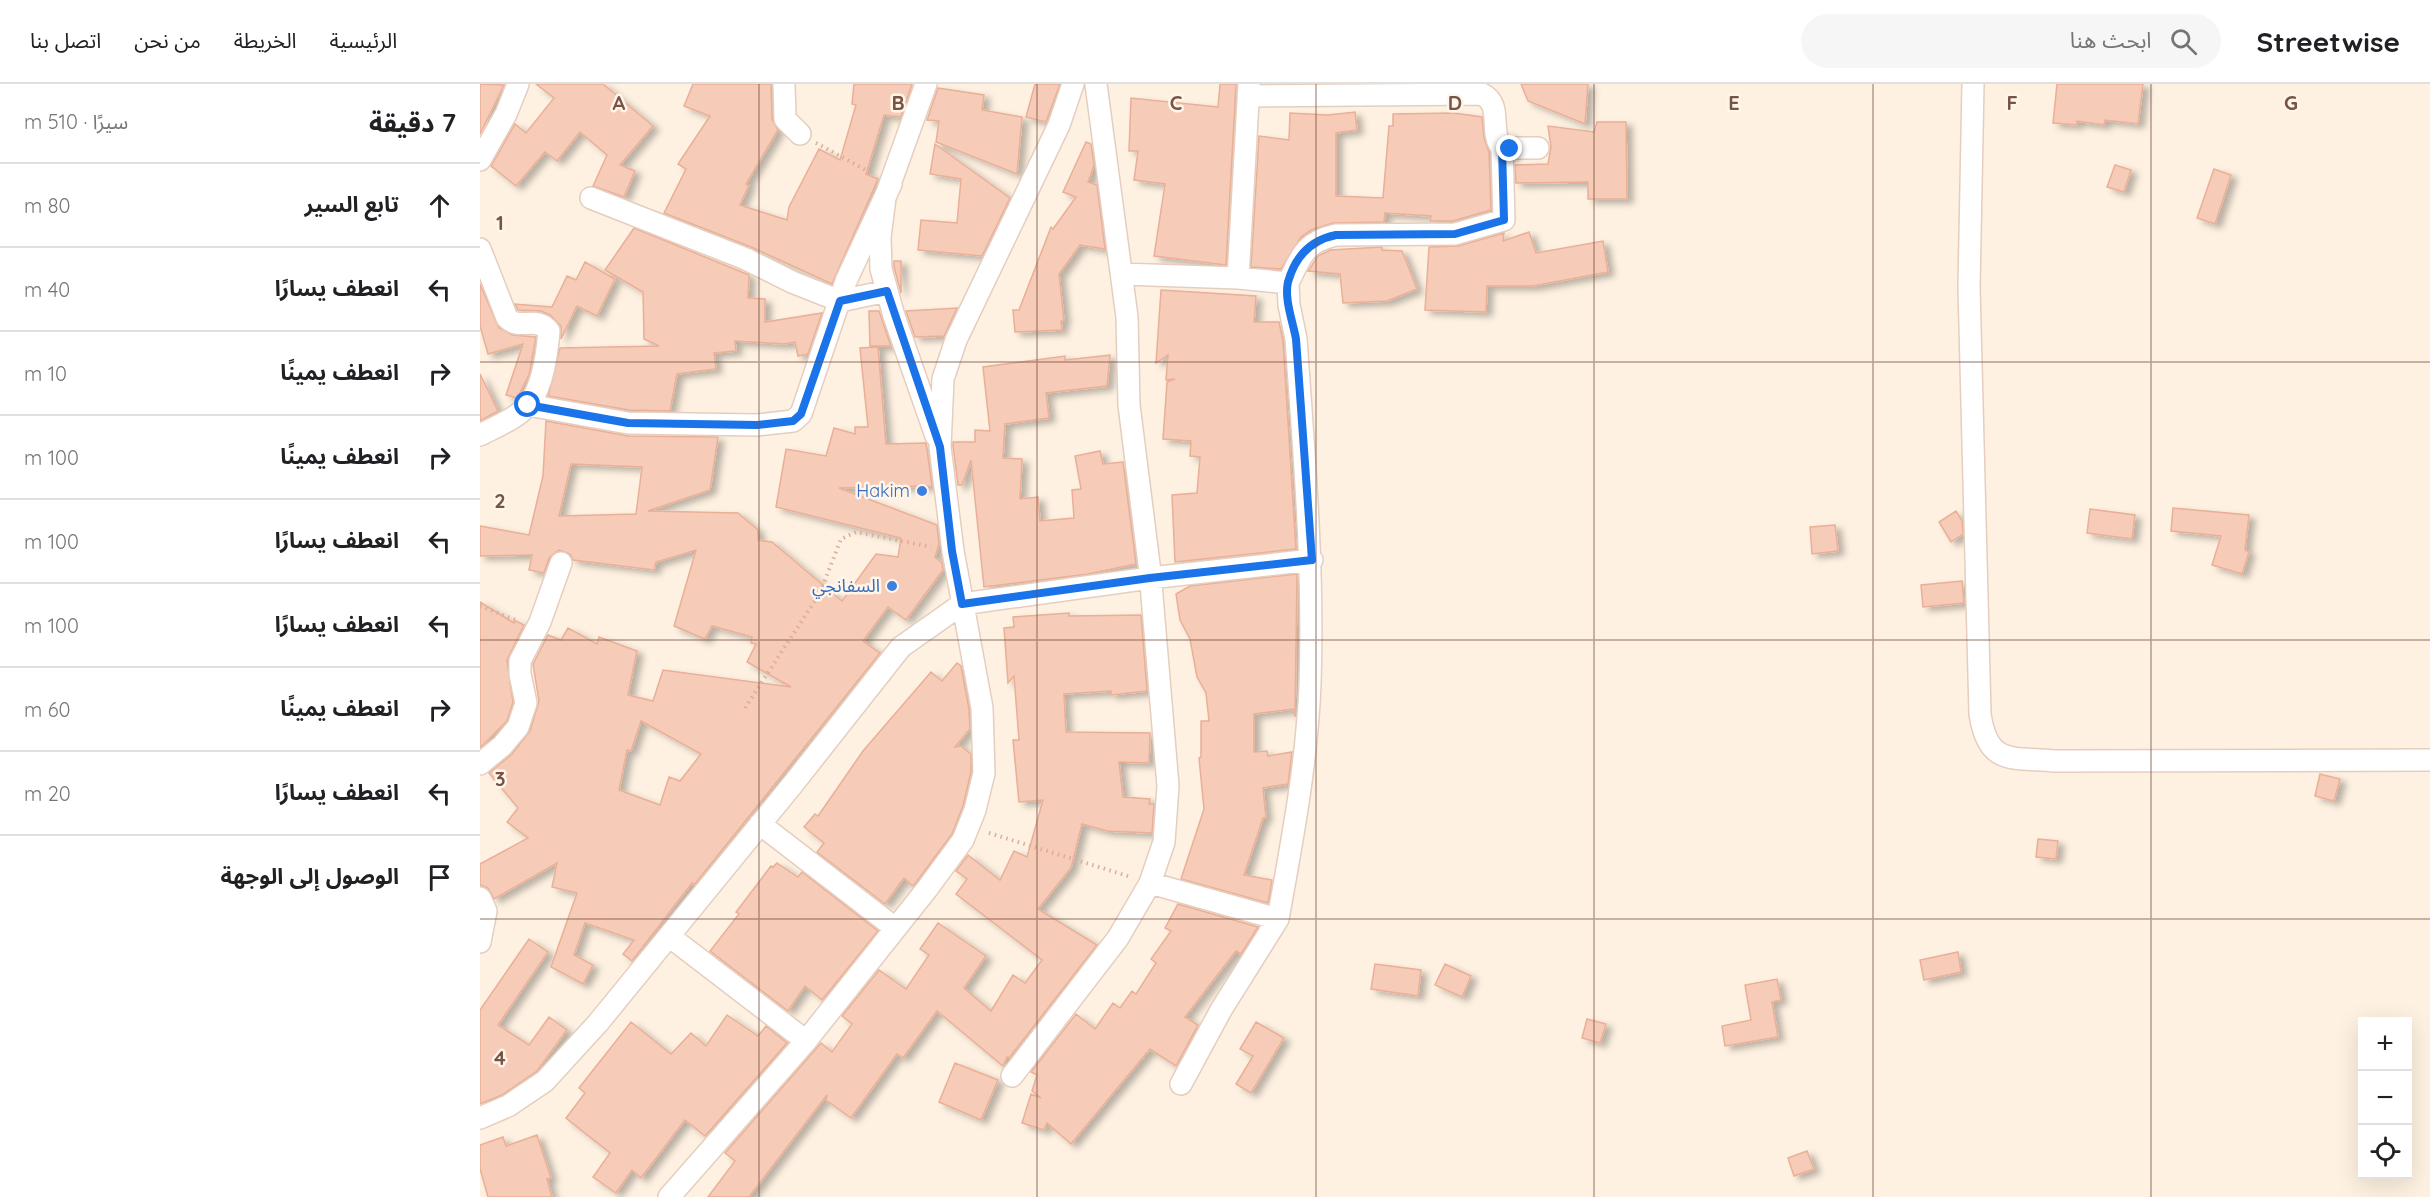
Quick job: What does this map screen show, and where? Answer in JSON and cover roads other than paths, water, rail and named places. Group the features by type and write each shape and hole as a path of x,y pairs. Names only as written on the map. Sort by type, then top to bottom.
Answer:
{"street":[{"path":"480,160 506,114 518,84"},
{"path":"784,84 784,119 800,134"},
{"path":"528,405 628,423 757,425 793,421 801,414 846,281 891,184 926,84"},
{"path":"669,1197 806,1041 963,840 969,826 984,773 982,708 952,551 940,447 943,380 956,340 1059,125 1073,84"},
{"path":"1012,1076 1118,938 1150,884 1164,842 1168,786 1150,578 1129,405 1127,317 1096,84"},
{"path":"1973,84 1969,287 1980,714 1984,737 1994,750 2005,756 2055,761 2430,760"},
{"path":"1181,1084 1221,1010 1278,919 1303,766 1310,686 1312,560 1296,339 1289,305 1288,283 1305,250 1319,239 1336,235 1455,234 1504,220 1502,148 1497,138 1494,105 1482,94 1249,90 1238,278"},
{"path":"1502,148 1538,148"},
{"path":"891,184 880,237 881,269 940,447"},
{"path":"591,198 746,259 792,282 840,301 887,291"},
{"path":"480,249 507,318 516,324 538,322 549,331 547,356 528,405 480,435"},
{"path":"1122,274 1238,278 1288,283"},
{"path":"480,1118 508,1106 545,1081 598,1023 901,647 962,604 1150,578 1312,560"},
{"path":"480,764 502,746 518,727 526,703 520,674 520,661 537,628 561,563"},
{"path":"760,824 895,928"},
{"path":"1150,884 1278,919"},
{"path":"480,898 486,911 480,942"},
{"path":"669,936 806,1041"}],"place":[{"name":"Hakim","path":"922,491"},
{"name":"السفانجي","path":"892,586"}]}
